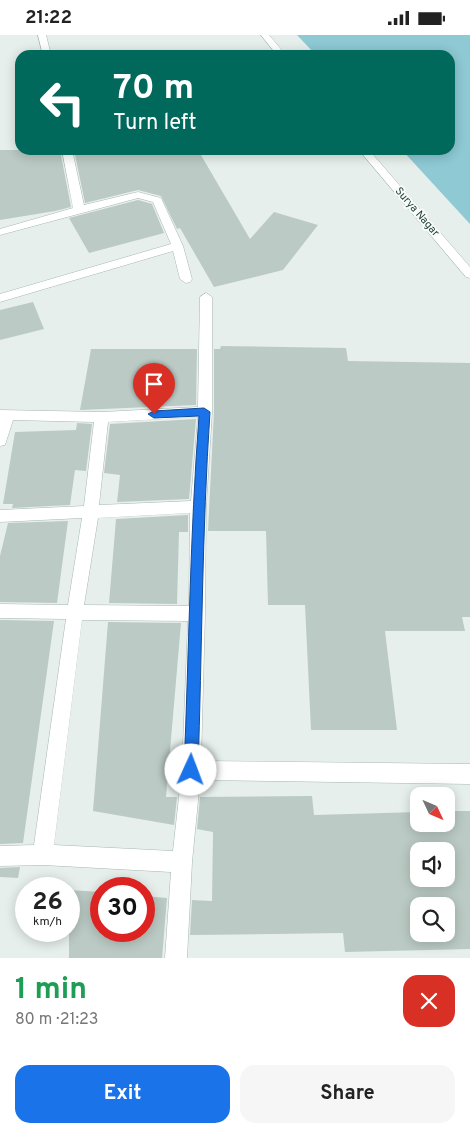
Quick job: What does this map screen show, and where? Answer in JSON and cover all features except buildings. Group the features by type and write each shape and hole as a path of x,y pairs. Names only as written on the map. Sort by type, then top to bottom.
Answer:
{"street":[{"path":"46,50 42,35 48,35"},
{"path":"265,35 278,50"},
{"path":"68,155 79,209"},
{"name":"Surya Nagar","path":"368,155 470,274"},
{"path":"0,232 79,209 138,195 157,200 177,246 186,279"},
{"path":"0,298 177,246"},
{"path":"176,958 182,862 191,770 197,613 198,507 204,412 206,297"},
{"path":"0,441 4,416 102,417 204,412"},
{"path":"42,855 75,611 91,513 102,417"},
{"path":"0,516 198,507"},
{"path":"0,611 197,613"},
{"path":"191,770 470,774"},
{"path":"0,856 42,855 182,862"}],"water":[{"path":"297,35 470,35 470,224 407,155 455,155 455,50 311,50"}],"route":[{"path":"154,414 204,412 198,507 197,613 191,770"}]}
